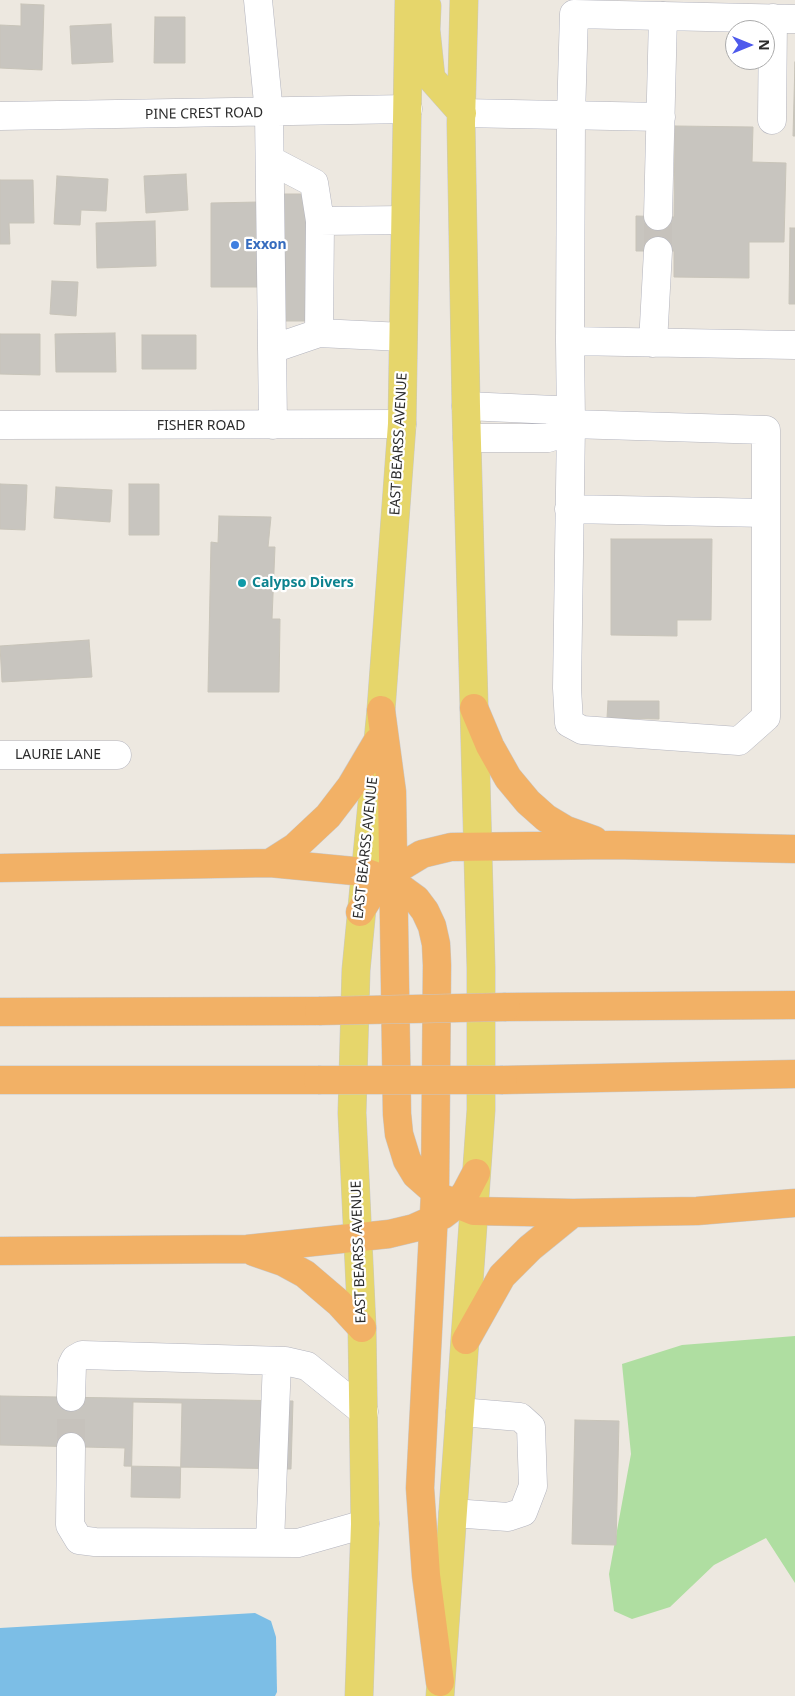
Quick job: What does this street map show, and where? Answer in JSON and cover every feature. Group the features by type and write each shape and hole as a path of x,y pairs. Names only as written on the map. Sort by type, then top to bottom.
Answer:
{"highway":[{"path":"474,708 490,746 508,778 528,802 546,818 566,830 613,845"},
{"path":"381,710 392,792 384,876 397,1114 399,1134 407,1160 416,1175 449,1207 573,1213 697,1210 795,1203"},
{"path":"270,863 295,847 328,816 351,786 377,742"},
{"path":"384,876 422,854 436,849 478,846 613,845 795,849"},
{"path":"0,868 270,863 384,876 416,899 425,911 432,926 436,944 449,1207 420,1488 426,1575 440,1689"},
{"path":"0,1012 319,1011 506,1007 795,1005"},
{"path":"0,1080 503,1080 795,1074"},
{"path":"0,1251 247,1249 359,1238 414,1228 449,1207 466,1192 476,1173"},
{"path":"466,1340 502,1276 514,1261 573,1213"},
{"path":"247,1249 283,1262 306,1274 334,1298 362,1328"}],"main road":[{"name":"EAST BEARSS AVENUE","path":"359,1696 365,1524 362,1328 352,1113 356,970 360,912 384,876 377,742 402,424 409,0"},
{"path":"428,0 426,30 431,78 462,113"},
{"path":"464,0 462,113 466,406 482,1040 481,1110 476,1173"},
{"path":"440,1689 466,1340 449,1207"}],"street":[{"path":"258,0 269,113 273,425"},
{"path":"467,438 548,438 560,434 571,424 766,430 766,717 739,741 582,730 569,723 567,688 571,424 571,116 574,14 784,18 772,120"},
{"path":"658,216 663,16"},
{"name":"PINE CREST ROAD","path":"0,116 269,113 408,109"},
{"path":"462,113 661,117"},
{"path":"270,160 314,183 320,221 319,334"},
{"path":"320,221 405,220"},
{"path":"652,343 658,251"},
{"path":"272,349 319,334 403,337"},
{"path":"570,341 795,345"},
{"path":"466,406 555,410 564,414 571,424"},
{"name":"FISHER ROAD","path":"0,425 402,424"},
{"path":"569,509 766,512"},
{"name":"LAURIE LANE","path":"0,755 117,755"},
{"path":"71,1397 72,1365 75,1359 82,1355 277,1361 307,1366 364,1412"},
{"path":"270,1543 277,1361"},
{"path":"453,1513 508,1517 523,1512 533,1486 531,1427 520,1416 460,1412"},
{"path":"71,1447 70,1525 78,1540 95,1542 298,1543 365,1524"}],"green space":[{"path":"795,1336 795,1583 766,1538 714,1565 670,1607 632,1619 614,1611 609,1574 631,1454 622,1364 682,1345"}],"water":[{"path":"255,1613 271,1621 276,1637 277,1692 275,1696 0,1696 0,1628"}],"building":[{"path":"21,4 44,5 42,70 0,68 0,25 21,26"},
{"path":"155,17 185,17 185,63 154,63"},
{"path":"111,24 113,62 72,64 70,26"},
{"path":"795,62 795,136 793,136"},
{"path":"675,126 753,127 752,162 786,163 784,242 749,242 749,278 674,277 674,251 636,251 636,216 674,217"},
{"path":"186,174 188,210 146,213 144,176"},
{"path":"57,176 108,179 106,211 81,210 80,225 54,224"},
{"path":"0,180 33,180 34,223 9,223 10,244 0,244"},
{"name":"Exxon","path":"279,194 310,194 309,321 278,321"},
{"name":"Exxon","path":"259,202 259,287 211,287 211,203"},
{"path":"155,221 156,266 97,268 96,223"},
{"path":"790,228 795,228 795,304 789,304"},
{"path":"52,281 78,282 76,316 50,314"},
{"path":"115,333 116,372 56,372 55,334"},
{"path":"0,334 40,334 40,375 0,374"},
{"path":"142,335 196,335 196,369 142,369"},
{"path":"0,484 27,485 25,530 0,529"},
{"path":"129,484 159,484 159,535 129,535"},
{"path":"56,487 112,490 110,522 54,518"},
{"name":"Calypso Divers","path":"219,516 271,517 268,547 275,547 272,619 280,619 279,692 208,692 211,542 218,543"},
{"path":"611,539 712,539 711,620 677,620 677,636 611,635"},
{"path":"89,640 92,677 2,682 0,646"},
{"path":"608,701 659,701 659,719 607,718"},
{"path":"0,1396 293,1401 291,1469 124,1466 125,1448 0,1445"},
{"path":"133,1402 182,1403 180,1498 131,1497"},
{"path":"575,1420 619,1421 616,1545 572,1544"}],"tunnel":[{"path":"658,216 658,251"},
{"path":"71,1397 71,1447"}],"place":[{"name":"Exxon","path":"235,245"},
{"name":"Calypso Divers","path":"242,583"}]}
